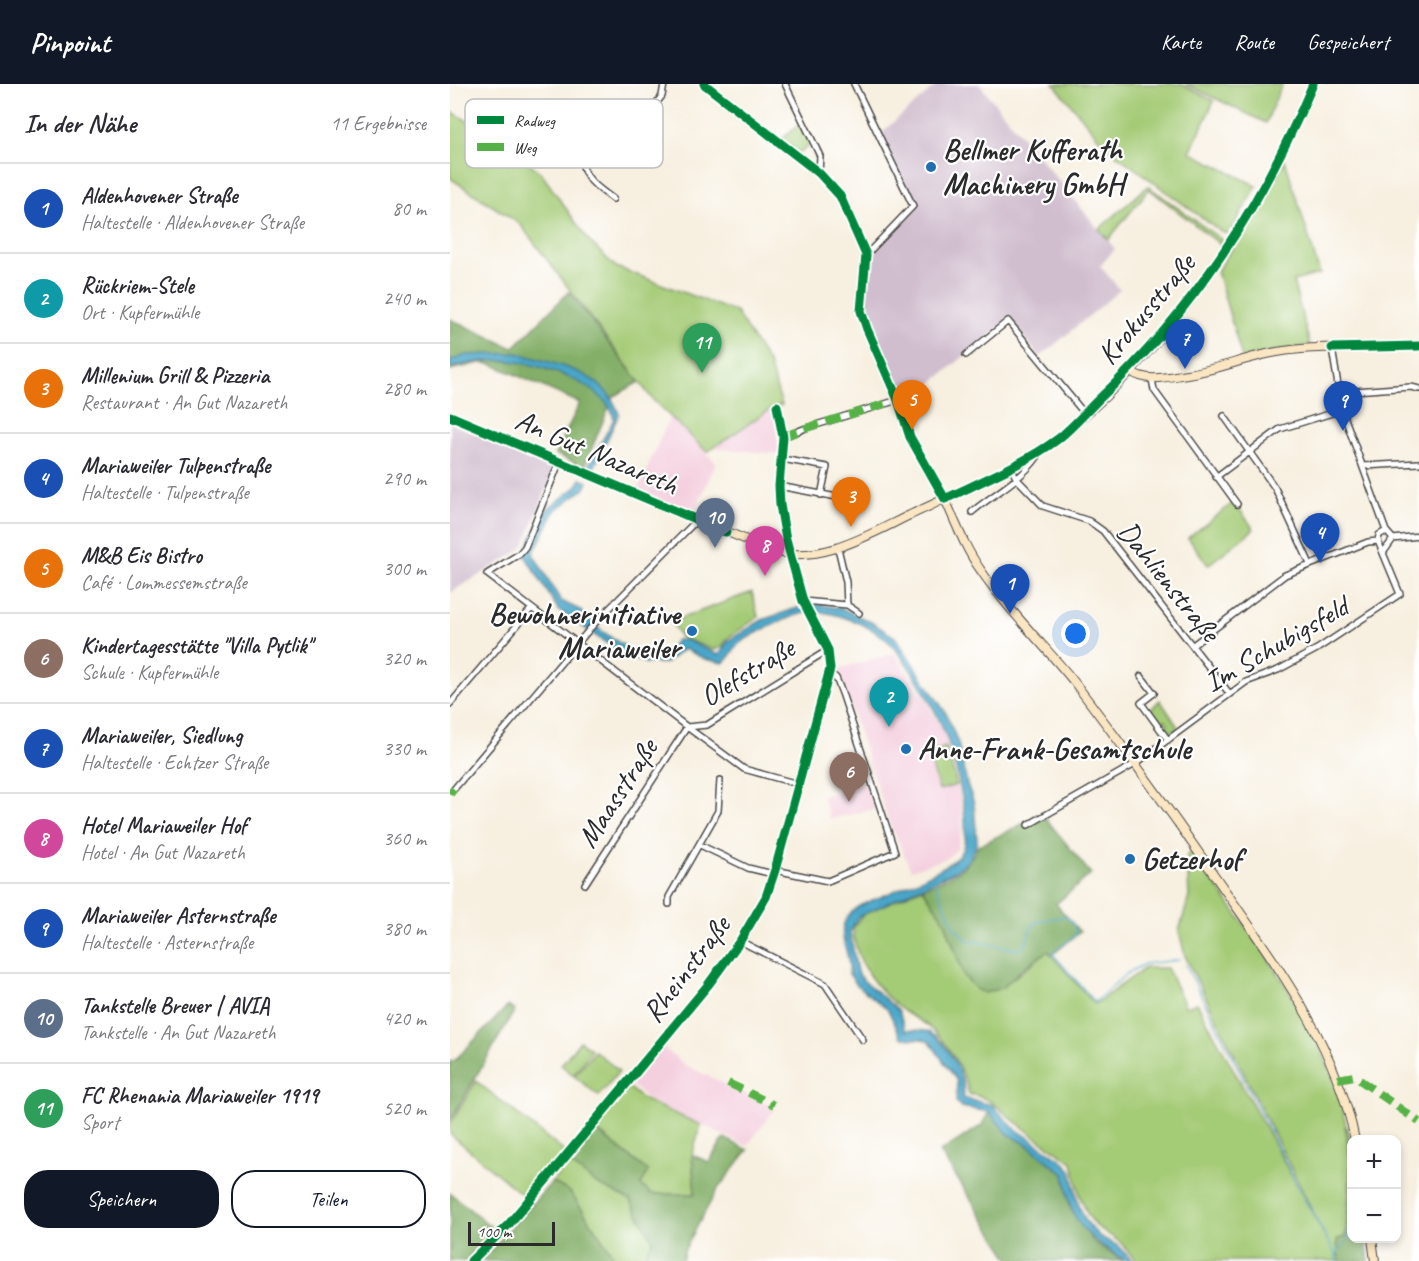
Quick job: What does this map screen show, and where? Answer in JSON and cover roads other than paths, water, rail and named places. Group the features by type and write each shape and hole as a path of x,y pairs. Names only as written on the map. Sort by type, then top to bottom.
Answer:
{"main road":[{"name":"Krokusstraße","path":"945,499 1041,450 1058,438 1130,371 1190,302 1240,228 1286,144 1313,84"},
{"path":"1130,371 1138,377 1152,379 1202,372 1276,352 1419,346"},
{"name":"An Gut Nazareth","path":"450,416 697,520 773,551 790,555 813,554 838,548 945,499"},
{"path":"945,499 982,572 1073,682 1136,764 1265,947 1305,1010 1338,1079 1354,1135"},
{"path":"1373,1243 1375,1261"}],"street":[{"path":"660,99 664,84"},
{"path":"704,84 819,173 840,196 866,255 861,311 898,400 910,437 945,499"},
{"path":"785,84 820,156 819,173"},
{"path":"854,84 913,206 866,255"},
{"path":"584,168 588,178 613,199"},
{"path":"966,355 1008,321 1084,413"},
{"path":"1332,348 1342,410 1386,531 1393,539"},
{"path":"1152,379 1154,390 1237,504"},
{"path":"1340,392 1411,387 1419,389"},
{"path":"783,437 898,400"},
{"name":"Olefstraße","path":"559,463 525,547 519,554 487,574 687,727 707,724 828,650 804,603 790,555 778,486 783,437 777,406"},
{"path":"1216,477 1280,429 1342,410"},
{"path":"1224,416 1275,488 1310,564"},
{"name":"Krokusstraße","path":"972,512 1036,460 1041,450"},
{"path":"782,459 827,466 821,495"},
{"path":"1363,466 1419,463"},
{"name":"Dahlienstraße","path":"1011,466 1016,477 1043,506 1089,521 1103,531 1229,693"},
{"path":"778,486 858,501"},
{"path":"454,789 594,624 697,520"},
{"path":"1383,553 1378,541 1379,536 1386,531"},
{"path":"1383,553 1393,539 1419,536"},
{"path":"1193,645 1285,575 1368,542 1378,541"},
{"path":"838,548 846,582 847,605"},
{"name":"Im Schubigsfeld","path":"1028,825 1136,764 1229,693 1317,649 1393,601 1400,594 1383,553"},
{"path":"804,603 847,605 859,613"},
{"path":"450,704 531,609"},
{"name":"Rheinstraße","path":"471,1261 508,1224 708,985 740,940 766,897 829,672 828,650"},
{"path":"700,845 748,868 828,881 895,852 842,693 836,678 829,672"},
{"path":"1141,676 1154,693 1141,703 1168,740"},
{"path":"687,727 744,769 798,784"},
{"name":"Maasstraße","path":"585,884 687,727"},
{"path":"669,904 669,897 718,811 720,780"},
{"path":"740,940 825,984 863,1040"}],"water":[{"path":"517,353 577,372 602,388 612,399 619,414 593,470 587,468 614,419 609,407 586,386 555,372 510,361 480,362 450,368 450,361 466,355"},
{"path":"581,479 588,482 586,487 555,511 533,554 561,601 578,609 602,631 629,649 658,655 669,650 676,640 686,640 719,655 728,641 762,620 812,603 843,609 871,622 895,637 946,713 958,743 967,784 974,803 977,840 967,862 955,871 858,917 850,932 857,972 899,1011 905,1030 929,1032 943,1044 959,1071 964,1090 963,1098 992,1105 1013,1127 1062,1160 1071,1170 1079,1206 1086,1221 1099,1236 1120,1247 1132,1261 1125,1260 1097,1242 1081,1226 1072,1209 1064,1174 1026,1144 1008,1134 989,1112 961,1107 956,1102 957,1081 930,1042 901,1037 888,1010 857,985 849,974 843,930 844,922 850,914 859,906 942,868 960,854 964,844 964,812 948,743 934,710 904,660 882,636 852,620 819,612 794,616 754,634 737,645 723,663 705,659 684,649 666,663 646,663 624,655 559,611 524,554 544,512 576,487"}],"waterway":[{"path":"934,880 954,927 967,940 1019,950 1026,944 1032,925 1039,921 1066,916 1074,925 1076,935 1052,953 1095,1002 1126,974 1144,964 1179,960"},
{"path":"1186,965 1293,1177 1336,1255"},
{"path":"1336,1261 1336,1255 1347,1240"}],"place":[{"name":"Bellmer Kufferath Machinery GmbH","path":"931,167"},
{"name":"Mariaweiler, Siedlung","path":"1185,369"},
{"name":"FC Rhenania Mariaweiler 1919","path":"702,373"},
{"name":"M&B Eis Bistro","path":"912,430"},
{"name":"Mariaweiler Asternstraße","path":"1343,431"},
{"name":"Millenium Grill & Pizzeria","path":"851,527"},
{"name":"Tankstelle Breuer | AVIA","path":"715,548"},
{"name":"Mariaweiler Tulpenstraße","path":"1320,563"},
{"name":"Hotel Mariaweiler Hof","path":"765,576"},
{"name":"Aldenhovener Straße","path":"1010,614"},
{"name":"Bewohnerinitiative Mariaweiler","path":"692,631"},
{"name":"Rückriem-Stele","path":"889,727"},
{"name":"Anne-Frank-Gesamtschule","path":"906,749"},
{"name":"Kindertagesstätte \"Villa Pytlik\"","path":"849,802"},
{"name":"Getzerhof","path":"1130,859"}]}
